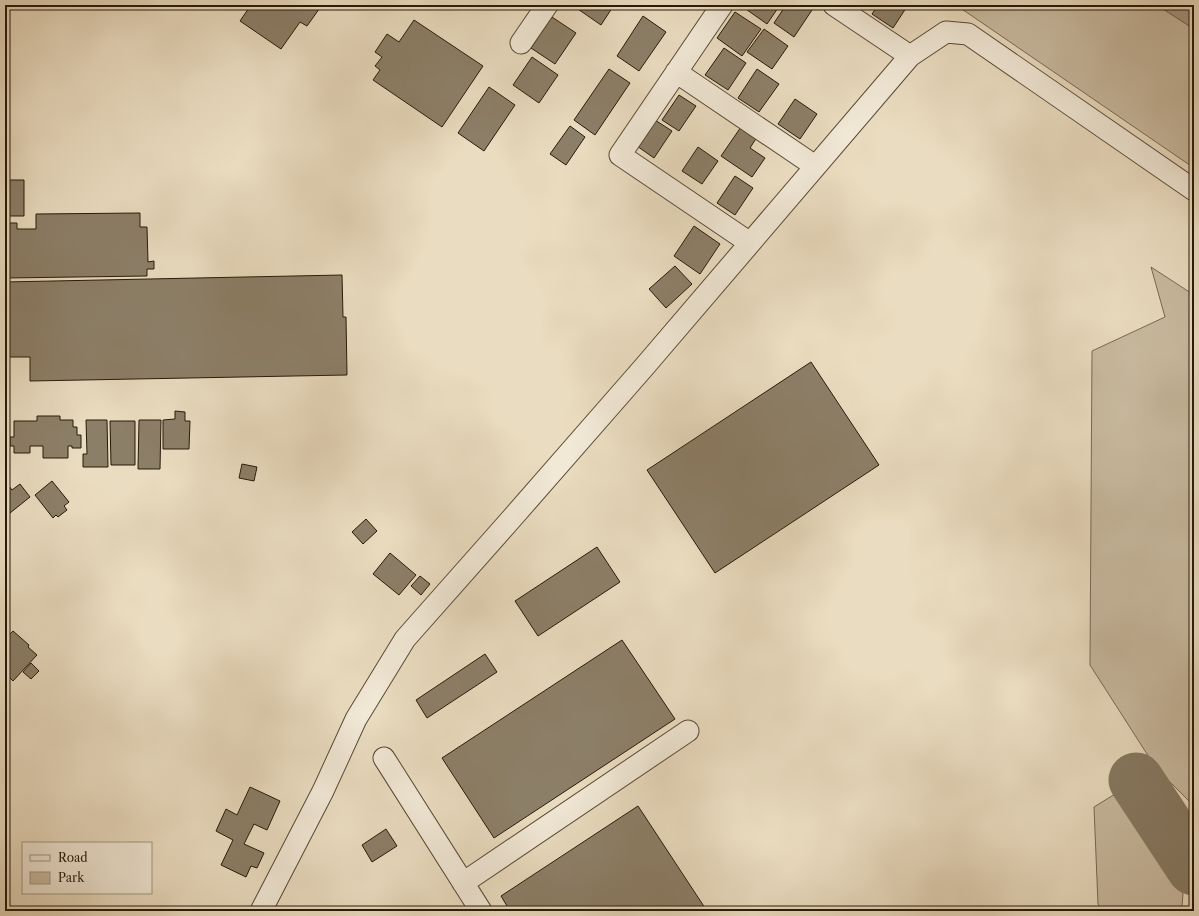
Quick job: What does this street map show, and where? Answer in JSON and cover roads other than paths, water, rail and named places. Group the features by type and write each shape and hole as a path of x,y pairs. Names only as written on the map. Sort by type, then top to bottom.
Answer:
{"street":[{"path":"521,43 547,5"},
{"path":"722,5 620,155 750,243"},
{"path":"834,5 910,56"},
{"path":"261,911 323,791 356,719 405,639 528,500 910,56 946,32 968,34 1194,190"},
{"path":"676,72 815,166"},
{"path":"463,883 688,731"},
{"path":"384,758 481,911"}]}
